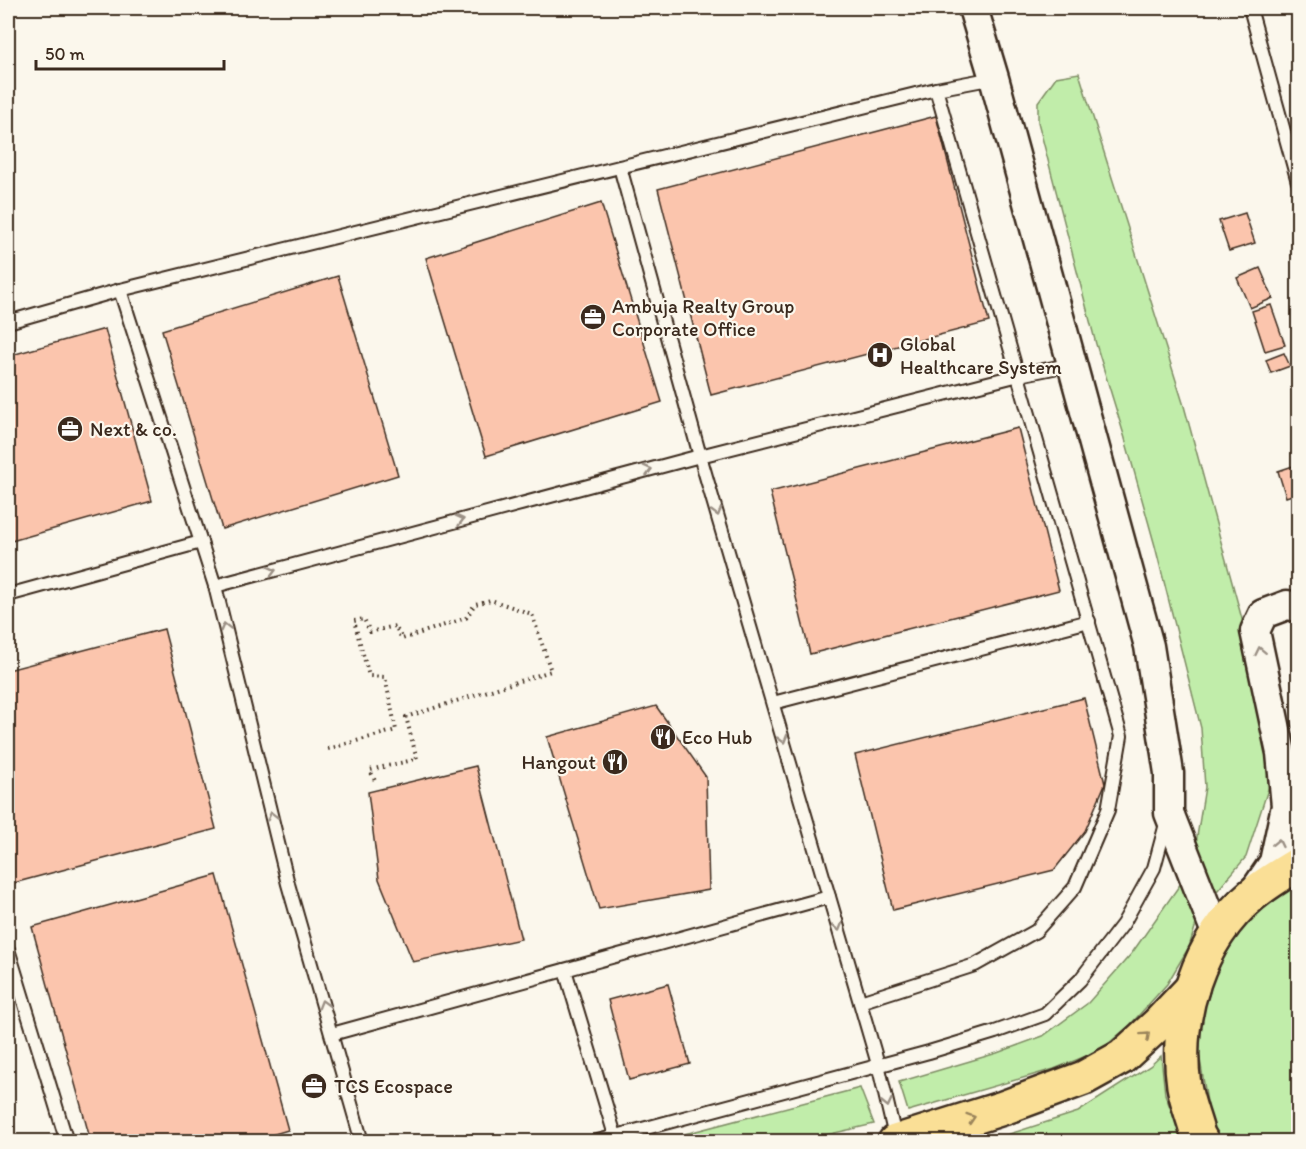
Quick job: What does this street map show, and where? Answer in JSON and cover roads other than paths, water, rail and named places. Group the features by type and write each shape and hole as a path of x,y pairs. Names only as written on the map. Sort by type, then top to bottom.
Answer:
{"main road":[{"path":"1202,1142 1184,1087 1182,1037 1192,988 1217,935 1253,894 1299,864"},
{"path":"896,1141 1003,1108 1084,1078 1122,1057 1192,988"}],"street":[{"path":"973,8 1149,646 1169,773 1169,813 1217,935"},
{"path":"1253,894 1274,862 1286,806 1281,753 1256,631 1263,614 1287,604 1299,607"}],"lane":[{"path":"1250,8 1299,182"},
{"path":"8,322 120,290 936,89 994,78"},
{"path":"860,1002 975,965 1036,932 1075,887 1108,810 1121,736 936,89"},
{"path":"620,167 700,456 878,1064 896,1141"},
{"path":"120,290 215,586 288,884 362,1142"},
{"path":"215,586 700,456 1019,375 1073,364"},
{"path":"8,595 201,542"},
{"path":"773,703 1089,621"},
{"path":"594,1142 617,1139 995,1032 1045,1014 1080,980 1123,924 1154,868 1169,813"},
{"path":"332,1034 829,897"},
{"path":"8,948 67,1142"},
{"path":"565,970 617,1139"}],"place":[{"name":"Ambuja Realty Group Corporate Office","path":"593,317"},
{"name":"Global Healthcare System","path":"880,355"},
{"name":"Next & co.","path":"70,429"},
{"name":"Eco Hub","path":"663,737"},
{"name":"Hangout","path":"615,762"},
{"name":"TCS Ecospace","path":"314,1086"}]}
